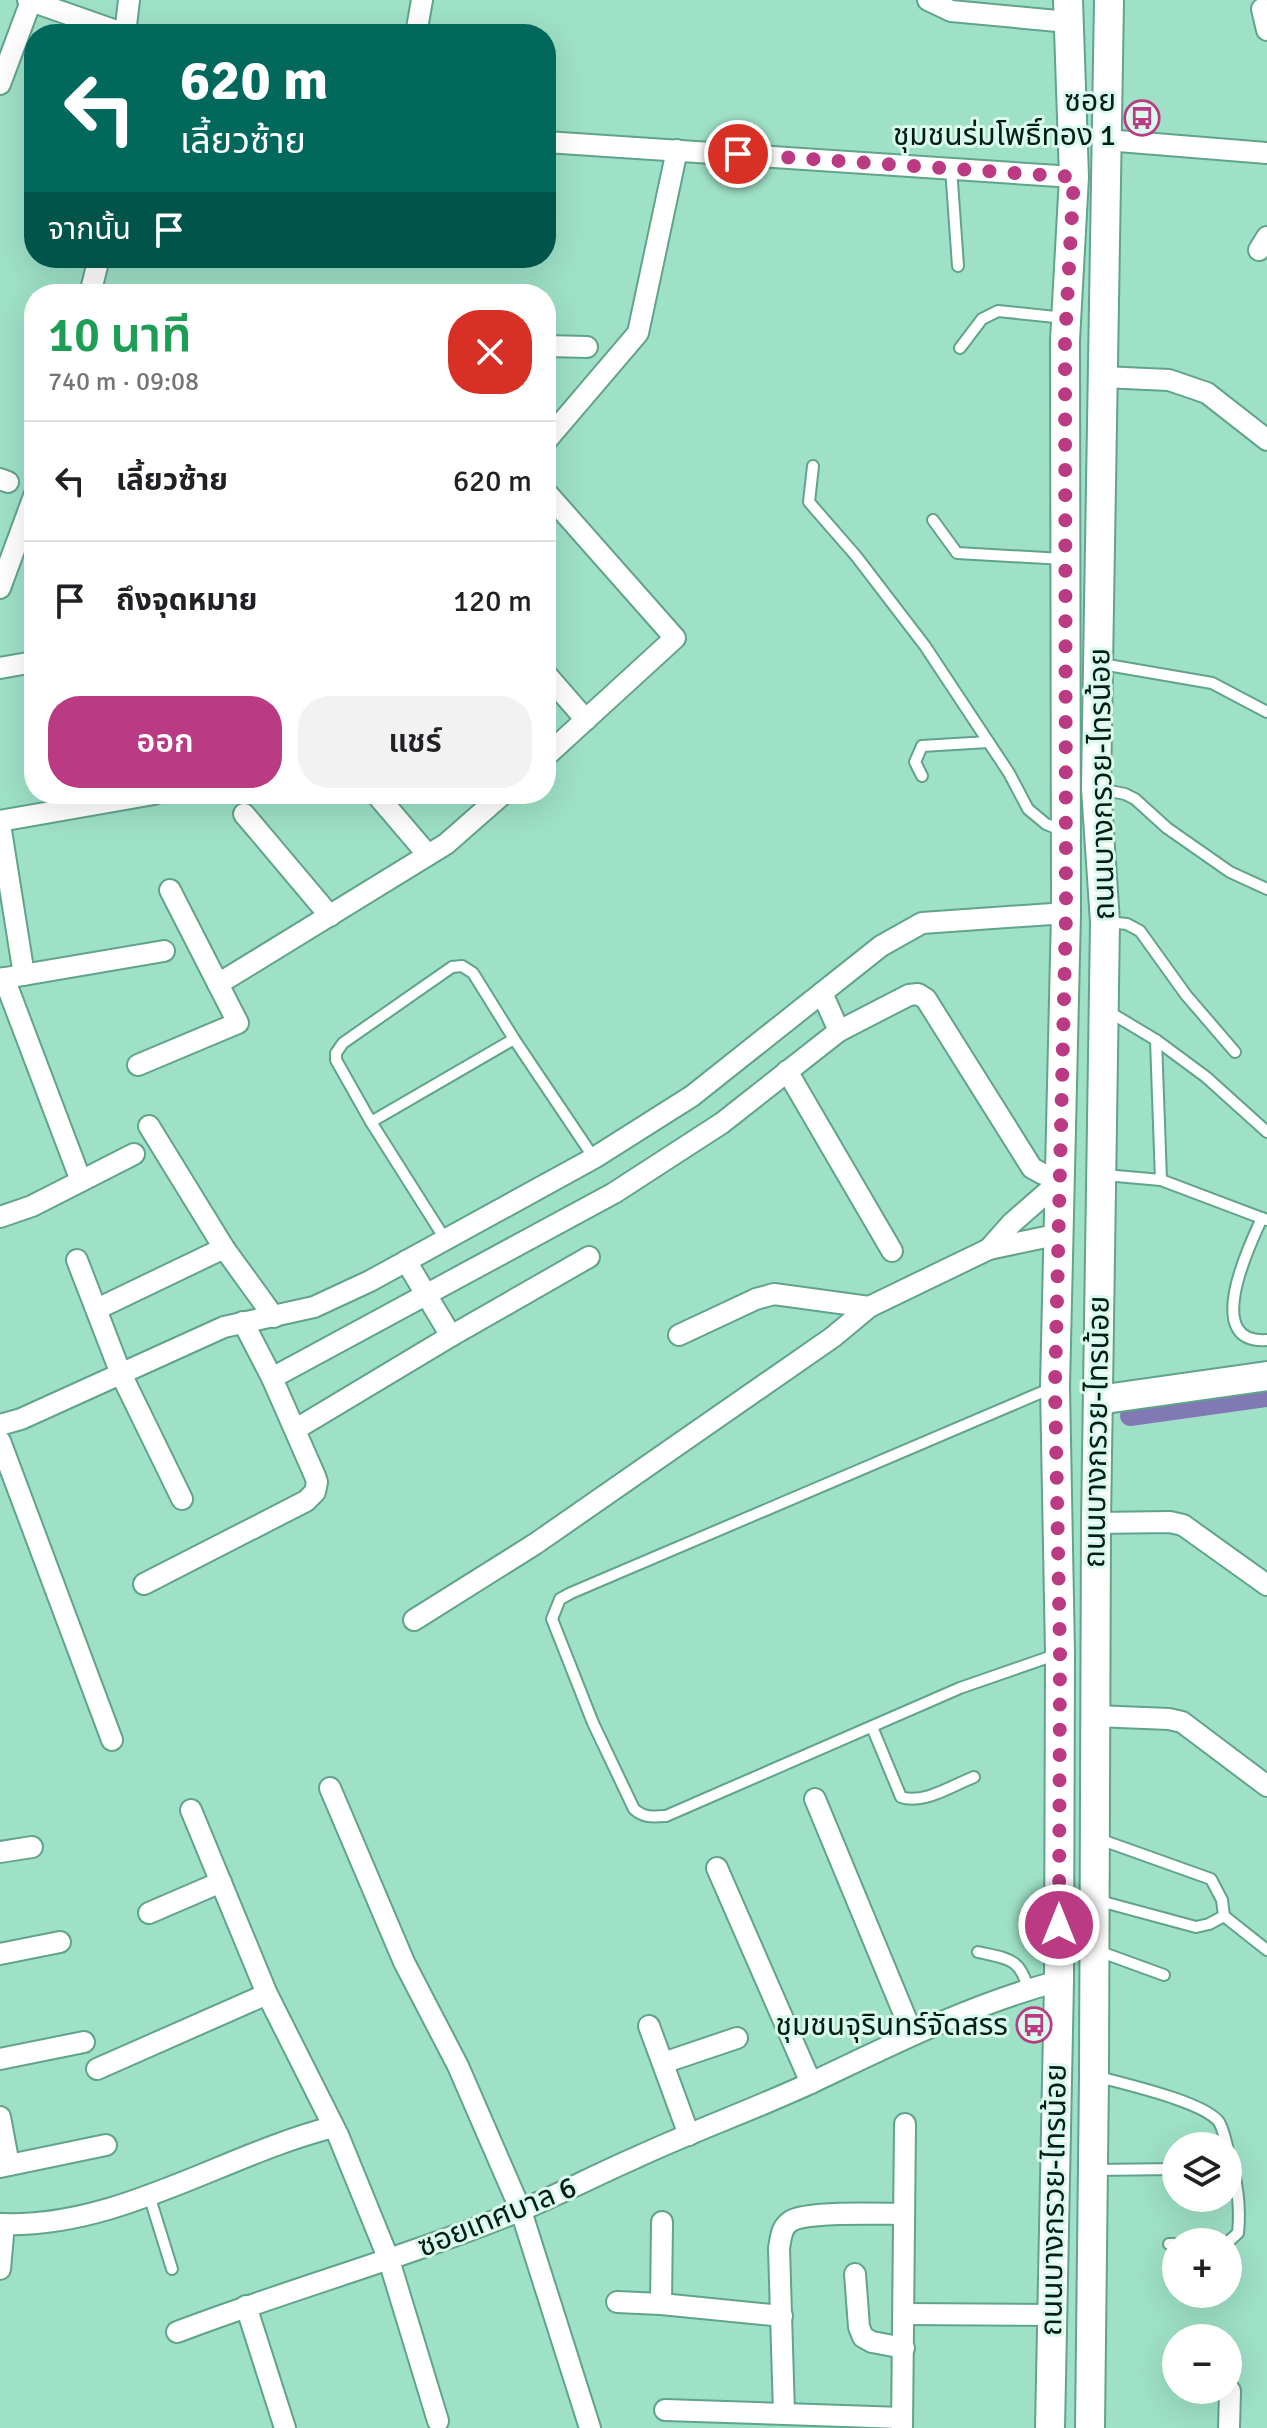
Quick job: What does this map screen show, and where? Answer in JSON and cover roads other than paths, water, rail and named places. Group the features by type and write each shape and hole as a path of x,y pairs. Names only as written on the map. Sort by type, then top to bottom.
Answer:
{"main road":[{"name":"ถนนบางกรวย-ไทรน้อย","path":"1090,2428 1096,1523 1105,922 1096,788 1109,0"},
{"name":"ถนนบางกรวย-ไทรน้อย","path":"1050,2428 1059,1981 1060,1654 1055,1386 1066,913 1065,436 1074,177 1068,11"},
{"path":"1065,436 1101,436"},
{"path":"1098,1400 1267,1376"},
{"path":"1059,1783 1095,1783"}],"street":[{"path":"126,24 129,0"},
{"path":"418,24 422,0"},
{"path":"928,0 951,11 1068,11"},
{"path":"0,84 30,1 96,24"},
{"path":"1262,9 1267,30"},
{"path":"1106,140 1267,153"},
{"path":"556,143 1074,177"},
{"path":"556,429 638,333 677,150"},
{"path":"556,346 587,347"},
{"path":"1102,377 1169,380 1207,393 1267,440"},
{"path":"556,503 675,638 556,747"},
{"path":"0,588 24,523"},
{"path":"0,668 24,664"},
{"path":"556,686 586,720"},
{"path":"81,1181 9,977 1,833 115,804"},
{"path":"385,804 428,855"},
{"path":"218,984 446,844 492,804"},
{"path":"244,814 330,916"},
{"path":"138,1065 238,1023 170,890"},
{"path":"0,1425 21,1419 224,1327 314,1307 370,1281 594,1158 692,1096 881,946 922,923 1066,913"},
{"path":"9,977 164,951"},
{"path":"822,993 839,1031"},
{"path":"272,1378 614,1193 722,1123 839,1031 909,995 918,994 926,999 1032,1168 1060,1178"},
{"path":"787,1071 892,1251"},
{"path":"149,1126 224,1248 274,1317"},
{"path":"0,1217 32,1206 134,1154"},
{"path":"989,1249 1060,1178"},
{"path":"414,1620 535,1544 833,1337 869,1307 989,1249 1060,1234"},
{"path":"97,1309 224,1248"},
{"path":"296,1429 589,1257"},
{"path":"77,1260 121,1374 182,1499"},
{"path":"406,1261 451,1336"},
{"path":"679,1335 756,1299 774,1294 869,1307"},
{"path":"144,1584 306,1501 315,1492 317,1482 296,1429 243,1322"},
{"path":"0,1441 112,1740"},
{"path":"1096,1523 1170,1522 1183,1525 1193,1529 1267,1585"},
{"path":"1095,1716 1182,1722 1267,1786"},
{"path":"330,1788 404,1962 458,2066 521,2211 590,2428"},
{"path":"815,1799 912,2033"},
{"name":"ซอยเทศบาล 6","path":"191,1810 267,1994 333,2127 389,2260 521,2211 811,2083 912,2033 1028,1989 1059,1981"},
{"path":"0,1852 32,1847"},
{"path":"717,1868 811,2083"},
{"path":"149,1913 221,1882"},
{"path":"0,1954 60,1942"},
{"path":"97,2069 267,1994"},
{"path":"649,2026 689,2135"},
{"path":"663,2063 737,2038"},
{"path":"0,2059 84,2042"},
{"path":"0,2117 5,2166 106,2145"},
{"path":"665,2410 784,2413 815,2421 902,2423 905,2124"},
{"path":"0,2269 2,2224 54,2221 149,2195 333,2127"},
{"path":"784,2413 779,2248 783,2229 792,2220 811,2216 904,2214"},
{"path":"661,2304 662,2222"},
{"path":"177,2332 246,2306 389,2260 438,2421"},
{"path":"855,2274 859,2327 863,2337 872,2342 904,2348"},
{"path":"617,2302 782,2316"},
{"path":"246,2306 285,2428"},
{"path":"904,2314 1051,2315"},
{"path":"1229,2428 1230,2404"}],"lane":[{"path":"951,168 958,266"},
{"path":"960,348 982,319 998,311 1067,318"},
{"path":"813,466 809,502 856,556 925,646 1009,773 1028,809 1046,824 1066,832"},
{"path":"933,520 957,553 1065,559"},
{"path":"1098,663 1212,683 1267,712"},
{"path":"922,776 915,762 922,746 988,742"},
{"path":"1096,788 1135,799 1167,828 1230,872 1267,889"},
{"path":"1105,922 1127,924 1140,931 1186,995 1235,1052"},
{"path":"445,1239 336,1060 338,1048 452,967 462,966 473,973 594,1158"},
{"path":"1104,1009 1156,1040 1206,1077 1267,1132"},
{"path":"371,1122 514,1039"},
{"path":"1156,1040 1161,1180"},
{"path":"1100,1174 1161,1180 1265,1219 1235,1284 1234,1300 1236,1326 1248,1337 1257,1341 1267,1340"},
{"path":"1055,1386 571,1593 560,1599 552,1619 575,1679 627,1794 634,1809 641,1815 666,1816 960,1688 1060,1654"},
{"path":"872,1727 901,1797 921,1799 974,1777"},
{"path":"1095,1838 1211,1879 1222,1900 1224,1916 1267,1950"},
{"path":"1095,1900 1196,1927 1224,1916"},
{"path":"1095,1949 1164,1975"},
{"path":"978,1952 1018,1964 1024,1972 1028,1989"},
{"path":"1094,2076 1150,2091 1210,2113 1221,2124 1223,2132"},
{"path":"1092,2170 1162,2169"},
{"path":"149,2195 172,2269"}],"waterway":[{"path":"1130,1416 1267,1397"}],"place":[{"name":"ซอย ชุมชนร่มโพธิ์ทอง 1","path":"1142,118"},
{"name":"ชุมชนจุรินทร์จัดสรร","path":"1034,2025"}]}
